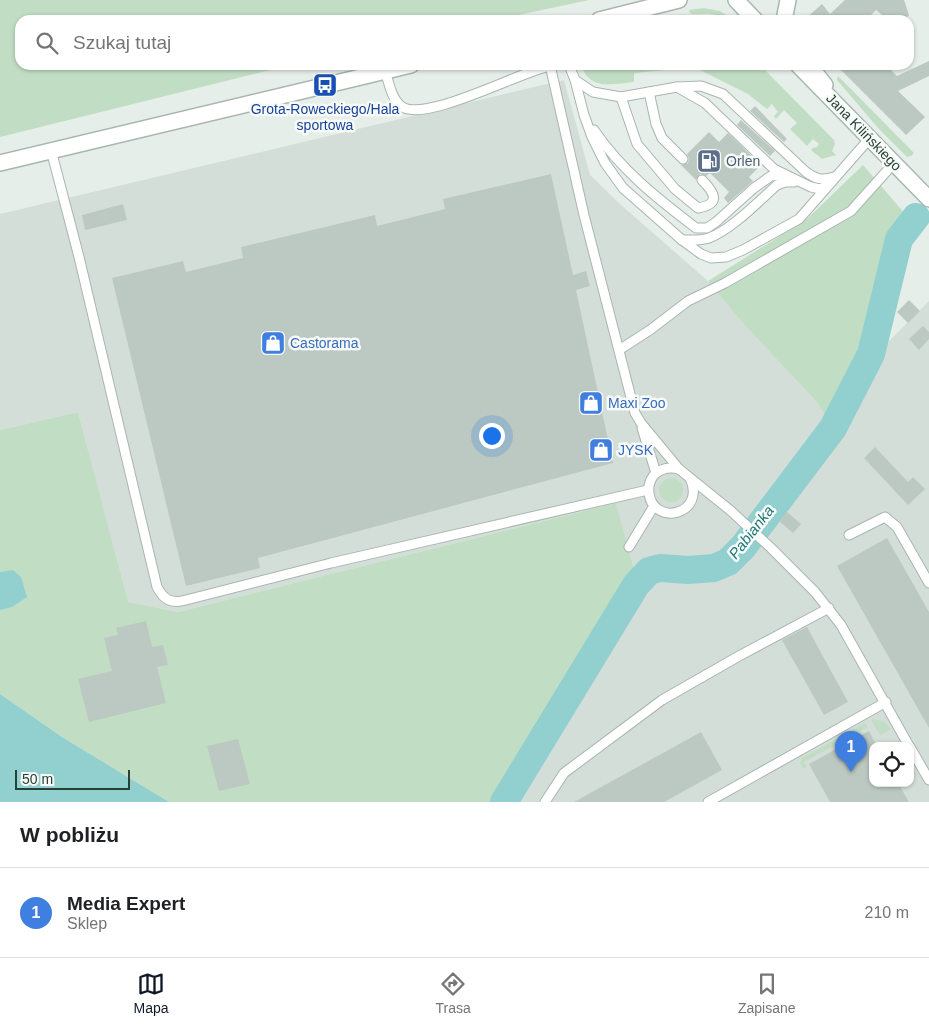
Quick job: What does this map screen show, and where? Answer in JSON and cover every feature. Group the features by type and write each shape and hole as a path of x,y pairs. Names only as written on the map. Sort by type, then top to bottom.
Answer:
{"street":[{"path":"612,15 643,0"},
{"path":"620,15 679,0"},
{"path":"736,0 750,15"},
{"path":"785,15 788,0"},
{"path":"0,163 389,70"},
{"name":"Jana Kilińskiego","path":"803,70 926,196"},
{"path":"813,70 856,124"}],"lane":[{"path":"385,71 397,102 406,109 422,110 473,95 537,70"},
{"path":"552,70 584,215 635,412 641,423 679,469 771,548 829,608 842,625 908,742"},
{"path":"571,70 584,115 605,163 623,188 682,240 701,254 711,258 726,257 743,250 799,219 870,138"},
{"path":"575,80 593,92 621,97 677,87 701,86 723,94 806,172 818,180 835,177"},
{"path":"677,87 706,103 774,169 811,187 820,188 826,186"},
{"path":"649,92 656,124 662,138 683,159"},
{"path":"621,97 636,144 675,189 698,208 711,203 714,197 712,191 702,180"},
{"path":"584,115 608,151 648,191 696,228 707,228 716,222 754,188 771,176 784,175"},
{"path":"51,150 79,257 157,587 162,596 168,601 186,600 648,490"},
{"path":"619,350 650,330 688,301 725,283 851,211 894,163"},
{"path":"682,240 709,238 721,233 777,185 785,182 799,182"},
{"path":"641,423 656,473"},
{"path":"679,469 667,468 656,473 649,484 648,490 654,506 661,511 669,513 678,513 686,508 691,502 694,493 694,485 690,477"},
{"path":"629,547 654,506"},
{"path":"849,535 885,517 897,526 929,584"},
{"path":"544,802 564,773 662,700 829,608"},
{"path":"708,802 886,702"},
{"path":"914,753 928,778"}],"shaded area":[{"path":"564,80 590,175 620,204 708,281 816,401 837,432 878,352 929,301 929,802 504,802 616,503 178,612 127,602 78,412 0,430 0,214"}],"green space":[{"path":"0,0 589,0 518,15 15,15 15,70 270,70 0,137"},
{"path":"704,8 720,11 726,15 692,14 689,10"},
{"path":"584,70 664,70 634,73 634,82 610,84 596,82"},
{"path":"700,70 765,70 834,140 835,144 832,151 836,155 822,159 811,150 819,144 813,139 807,146 790,129 797,123 784,110 776,119 774,116 778,112 772,104 767,109 748,94"},
{"path":"838,76 914,153 911,156 907,157 879,129 837,80"},
{"path":"863,165 912,222 899,239 871,354 833,428 816,401 743,323 708,281 807,219"},
{"path":"78,412 128,602 178,612 616,503 638,585 505,802 169,802 62,737 0,694 0,430"},
{"path":"671,478 680,481 683,490 680,499 671,502 662,499 659,490 662,481"},
{"path":"871,720 883,721 891,729 880,735"},
{"path":"865,723 868,727 804,762 807,767 803,769 800,763 802,758"}],"water":[{"path":"13,570 21,577 27,597 12,607 0,610 0,572"},
{"path":"0,694 62,737 169,802 0,802"}],"building":[{"path":"845,0 904,0 909,15 882,15 876,10 871,15 810,15 822,4 830,14"},
{"path":"929,61 929,76 898,91 925,117 906,135 841,70 891,70 897,76 914,70 914,68"},
{"path":"755,106 787,139 784,142 750,111"},
{"path":"741,120 775,151 770,156 737,125"},
{"name":"Orlen","path":"709,132 719,142 728,133 761,165 749,177 753,181 728,203 724,198 729,192 710,173 706,176 700,174 696,180 681,165 688,163 689,158 687,154"},
{"path":"551,174 573,275 586,271 590,286 576,290 613,463 258,558 260,568 186,586 112,278 183,261 186,272 243,258 241,247 375,215 377,226 445,209 443,199"},
{"path":"123,204 127,220 85,230 82,215"},
{"path":"909,300 920,311 908,323 897,312"},
{"path":"923,326 929,332 929,339 919,350 909,339"},
{"path":"875,447 908,482 913,477 925,489 908,505 864,458"},
{"path":"787,512 801,524 793,533 779,521"},
{"path":"887,538 929,612 929,728 837,566"},
{"path":"146,621 152,647 163,645 168,665 157,667 166,703 89,722 78,679 112,671 104,638 118,635 116,628"},
{"path":"807,627 848,702 824,715 782,640"},
{"path":"869,731 875,742 869,742 869,787 900,787 909,802 830,802 809,764"},
{"path":"701,732 722,770 664,802 574,802"},
{"path":"238,739 250,784 219,791 207,746"}],"waterway":[{"name":"Pabianka","path":"504,802 636,585 649,571 660,568 688,570 714,568 728,562 743,547 833,428 871,354 899,239 916,217"}],"place":[{"name":"Grota-Roweckiego/Hala sportowa","path":"325,85"},
{"name":"Orlen","path":"709,161"},
{"name":"Castorama","path":"273,343"},
{"name":"Maxi Zoo","path":"591,403"},
{"name":"JYSK","path":"601,450"},
{"name":"Media Expert","path":"851,772"}]}
